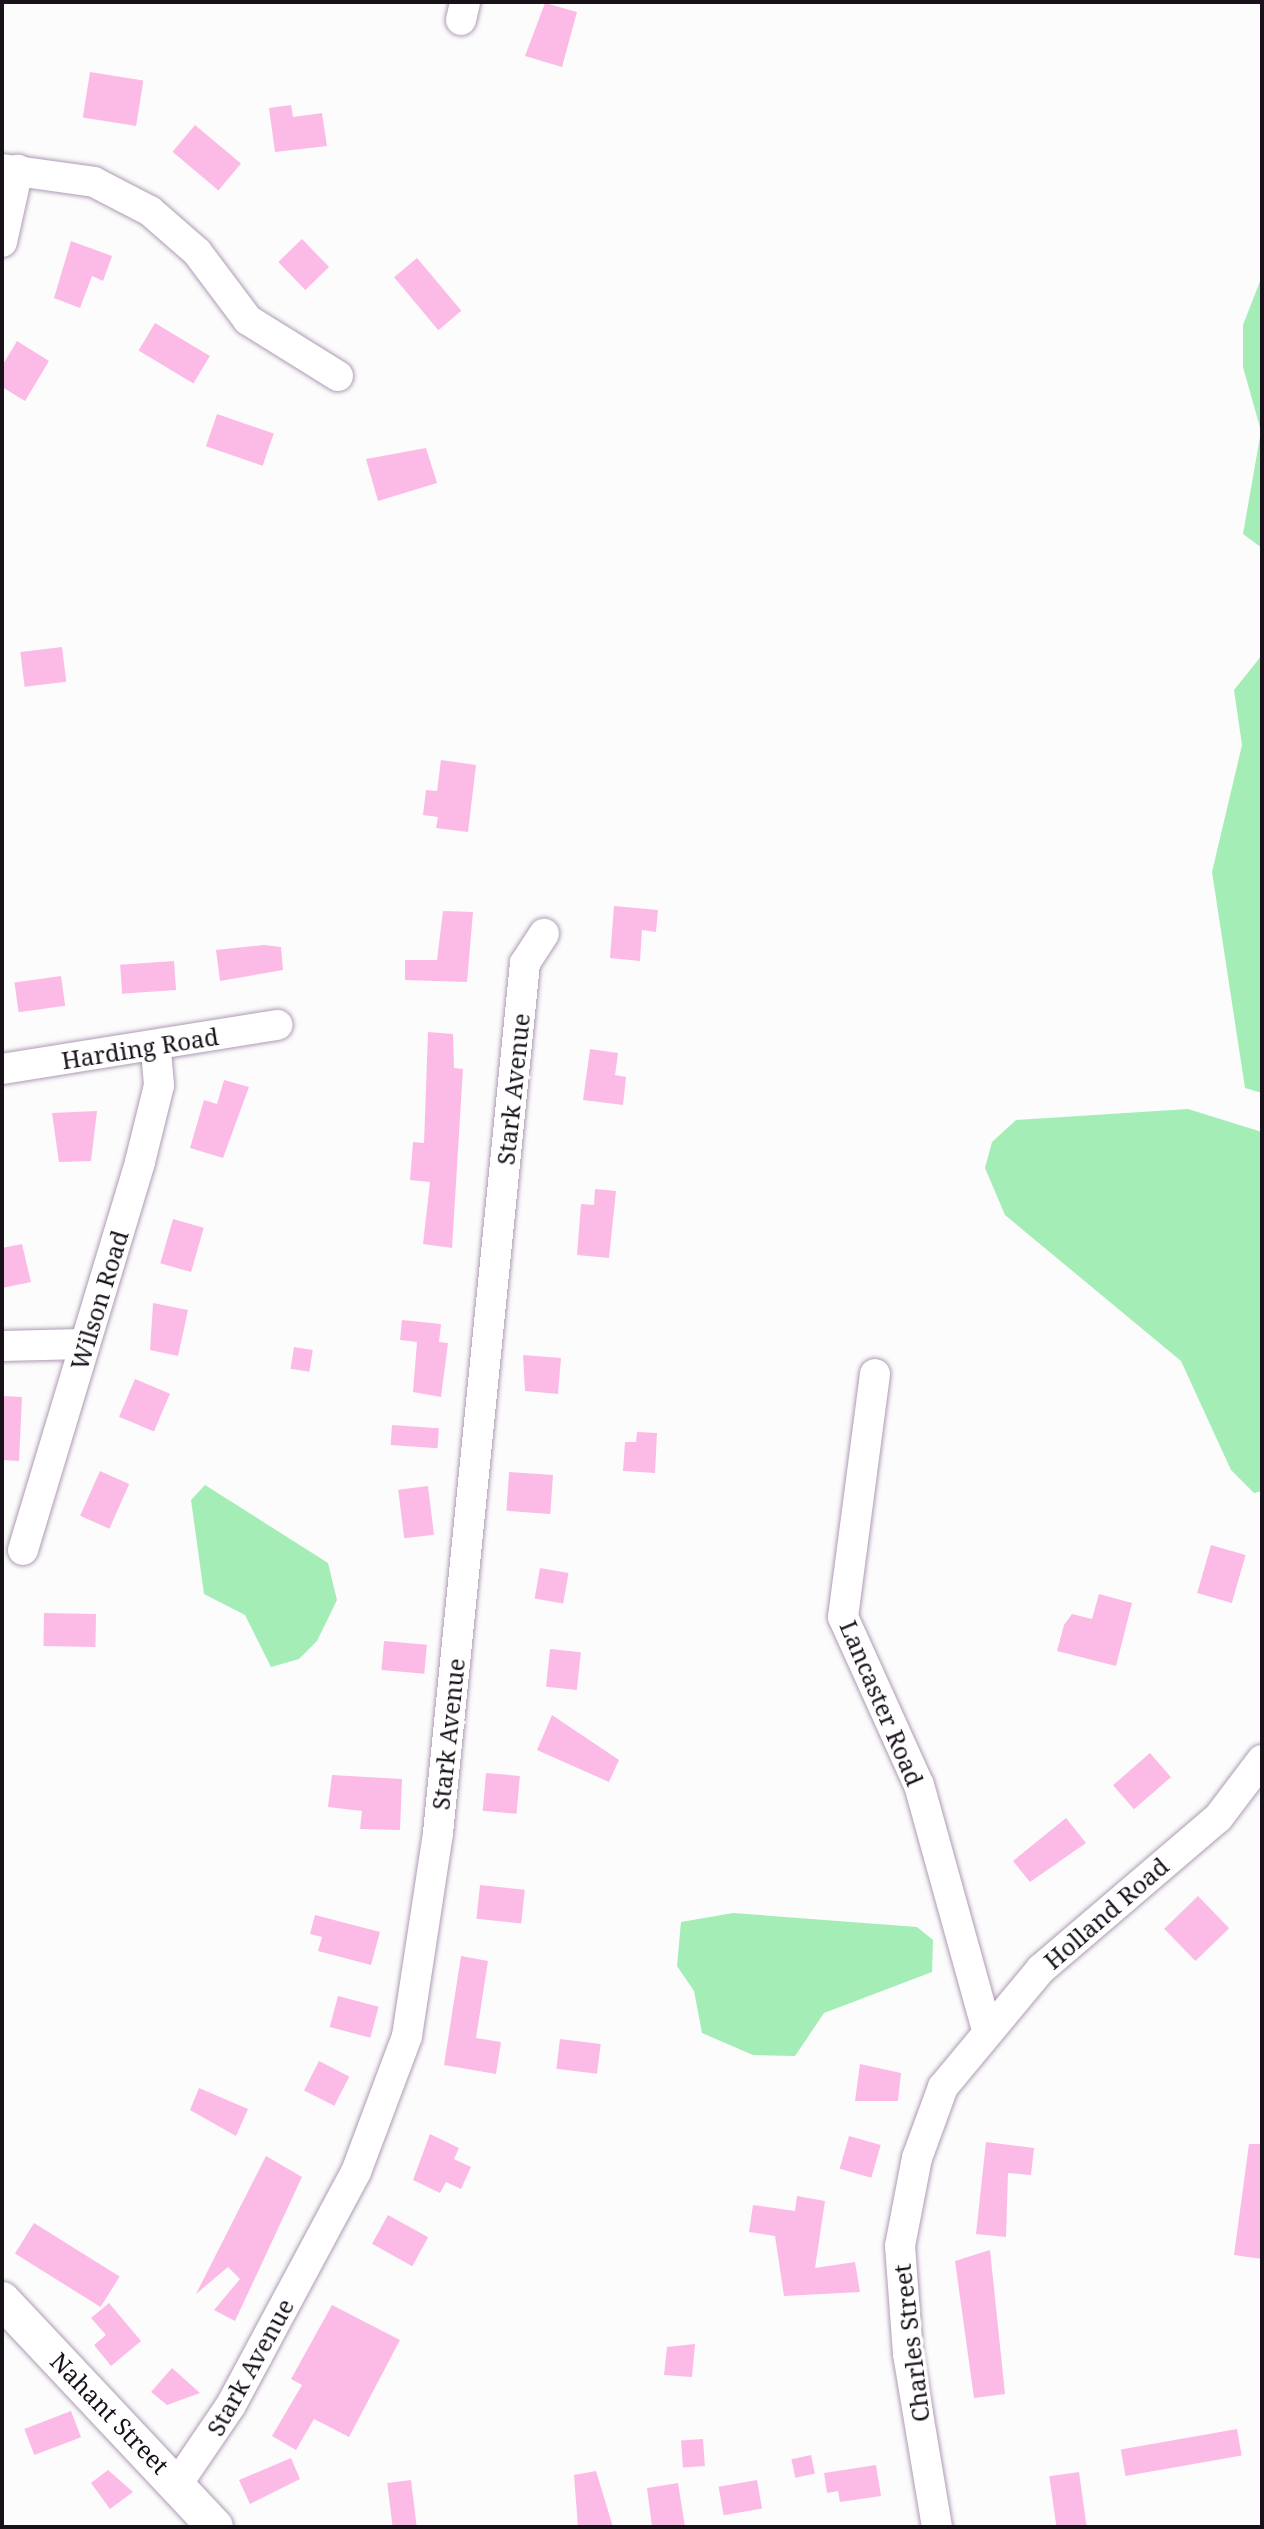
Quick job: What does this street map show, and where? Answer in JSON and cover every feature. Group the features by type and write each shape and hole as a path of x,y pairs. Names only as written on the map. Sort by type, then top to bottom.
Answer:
{"main road":[{"name":"Nahant Street","path":"2,2300 178,2483 215,2527"}],"street":[{"path":"2,242 10,170 94,182 150,211 197,252 248,320 338,376"},
{"name":"Stark Avenue","path":"178,2483 231,2405 356,2172 407,2036 438,1833 525,963 544,934"},
{"name":"Harding Road","path":"2,1069 156,1047 278,1025"},
{"name":"Wilson Road","path":"23,1550 157,1097 156,1047"},
{"path":"2,1346 84,1344"},
{"name":"Lancaster Road","path":"875,1374 843,1617 919,1785 986,2026"},
{"name":"Holland Road","path":"952,2070 986,2026 1260,1770"},
{"name":"Charles Street","path":"937,2527 906,2342 900,2246 917,2158 952,2070"}],"green space":[{"path":"1262,276 1262,548 1243,534 1261,431 1243,367 1243,325"},
{"path":"1262,655 1262,1093 1245,1088 1212,872 1242,745 1234,690"},
{"path":"1188,1109 1262,1132 1262,1491 1254,1493 1231,1470 1181,1361 1005,1215 985,1168 992,1142 1016,1120"},
{"path":"205,1485 328,1563 337,1600 317,1641 299,1659 271,1667 245,1615 204,1594 191,1500"},
{"path":"733,1913 917,1927 933,1940 932,1972 824,2013 795,2056 753,2055 702,2033 694,1991 677,1966 681,1922"}],"building":[{"path":"545,3 577,12 562,67 525,56"},
{"path":"90,72 143,80 136,126 83,117"},
{"path":"291,105 293,117 322,113 327,146 275,152 269,108"},
{"path":"195,125 241,164 218,190 173,152"},
{"path":"302,239 329,267 305,290 278,262"},
{"path":"71,241 112,256 103,281 92,276 80,308 54,298"},
{"path":"417,258 461,311 438,330 394,277"},
{"path":"155,323 210,356 193,383 139,350"},
{"path":"17,341 49,361 25,401 2,387 2,366"},
{"path":"217,414 274,434 263,466 206,446"},
{"path":"426,448 437,483 378,501 366,459"},
{"path":"62,647 66,682 25,687 20,652"},
{"path":"441,760 476,765 468,832 436,828 438,817 423,815 426,790 437,791"},
{"path":"614,906 658,910 656,932 642,930 640,961 610,958"},
{"path":"443,911 473,912 467,982 405,980 405,960 437,960"},
{"path":"264,945 281,947 283,970 220,981 216,950"},
{"path":"174,961 176,990 122,994 120,965"},
{"path":"61,976 65,1006 19,1012 14,983"},
{"path":"428,1032 453,1034 454,1068 463,1069 452,1248 423,1244 430,1182 410,1180 413,1142 424,1143"},
{"path":"590,1049 618,1053 615,1075 626,1077 623,1105 583,1100"},
{"path":"224,1080 249,1087 223,1158 190,1148 204,1100 217,1104"},
{"path":"97,1111 91,1161 59,1162 52,1113"},
{"path":"595,1189 616,1191 609,1258 577,1255 581,1204 594,1205"},
{"path":"173,1219 204,1228 191,1272 160,1263"},
{"path":"22,1244 31,1282 2,1288 2,1248"},
{"path":"153,1303 188,1310 178,1356 150,1350"},
{"path":"402,1320 441,1324 439,1342 448,1343 441,1397 413,1392 417,1342 400,1340"},
{"path":"294,1347 313,1350 309,1372 291,1369"},
{"path":"523,1355 561,1358 558,1394 525,1391"},
{"path":"135,1379 170,1394 154,1432 119,1417"},
{"path":"2,1396 22,1397 19,1461 2,1460"},
{"path":"392,1425 439,1428 437,1448 391,1445"},
{"path":"637,1432 657,1433 655,1473 623,1471 625,1442 636,1442"},
{"path":"100,1471 129,1484 109,1529 80,1516"},
{"path":"509,1472 553,1475 550,1514 506,1511"},
{"path":"428,1486 434,1535 404,1538 398,1490"},
{"path":"1211,1545 1246,1555 1232,1603 1197,1593"},
{"path":"540,1568 569,1573 563,1604 535,1599"},
{"path":"1099,1594 1132,1603 1116,1666 1057,1651 1064,1625 1072,1614 1092,1619"},
{"path":"44,1613 96,1614 95,1647 43,1646"},
{"path":"384,1641 427,1645 424,1674 381,1670"},
{"path":"550,1649 581,1652 577,1690 546,1687"},
{"path":"552,1715 619,1760 609,1782 537,1750"},
{"path":"1150,1753 1171,1777 1134,1809 1113,1785"},
{"path":"486,1773 520,1776 517,1814 483,1811"},
{"path":"332,1775 402,1779 400,1830 360,1829 362,1811 328,1807"},
{"path":"1066,1818 1086,1843 1030,1882 1013,1861"},
{"path":"480,1885 525,1890 521,1924 476,1919"},
{"path":"1198,1896 1229,1928 1195,1961 1164,1929"},
{"path":"315,1915 380,1932 371,1965 318,1951 322,1937 310,1934"},
{"path":"461,1956 488,1961 476,2038 501,2042 496,2074 444,2065"},
{"path":"338,1996 379,2007 370,2038 330,2027"},
{"path":"560,2039 601,2044 597,2074 556,2069"},
{"path":"319,2061 349,2076 334,2106 304,2090"},
{"path":"860,2064 901,2073 898,2101 855,2101"},
{"path":"199,2088 248,2109 236,2136 190,2110"},
{"path":"430,2134 459,2148 454,2159 471,2167 461,2189 446,2182 440,2193 413,2180"},
{"path":"849,2136 881,2145 871,2178 840,2169"},
{"path":"986,2142 1034,2148 1031,2175 1008,2173 1006,2237 976,2234"},
{"path":"1249,2144 1262,2144 1262,2259 1234,2255"},
{"path":"266,2156 302,2177 235,2321 214,2310 240,2279 228,2267 196,2294"},
{"path":"797,2196 825,2201 815,2268 855,2262 860,2292 784,2296 775,2236 749,2232 753,2205 795,2211"},
{"path":"388,2215 428,2237 412,2266 372,2244"},
{"path":"34,2223 120,2277 101,2307 15,2254"},
{"path":"990,2250 1005,2394 974,2398 955,2261"},
{"path":"109,2303 141,2341 111,2366 94,2345 106,2335 91,2318"},
{"path":"332,2305 400,2340 349,2437 314,2419 296,2450 272,2436 302,2385 291,2379"},
{"path":"695,2344 692,2377 664,2375 667,2347"},
{"path":"172,2368 200,2393 167,2405 151,2392"},
{"path":"71,2411 81,2437 34,2455 24,2429"},
{"path":"1237,2429 1242,2456 1125,2476 1121,2449"},
{"path":"703,2439 705,2466 683,2467 681,2441"},
{"path":"811,2455 815,2474 795,2478 791,2459"},
{"path":"291,2458 300,2479 250,2504 239,2480"},
{"path":"876,2465 881,2496 840,2502 838,2491 827,2493 824,2473"},
{"path":"108,2470 133,2492 110,2509 91,2483"},
{"path":"596,2471 613,2527 578,2527 574,2475"},
{"path":"1079,2472 1087,2527 1056,2527 1049,2476"},
{"path":"411,2480 417,2527 393,2527 387,2483"},
{"path":"757,2480 762,2509 724,2515 719,2487"},
{"path":"678,2483 685,2527 652,2527 647,2488"}]}
